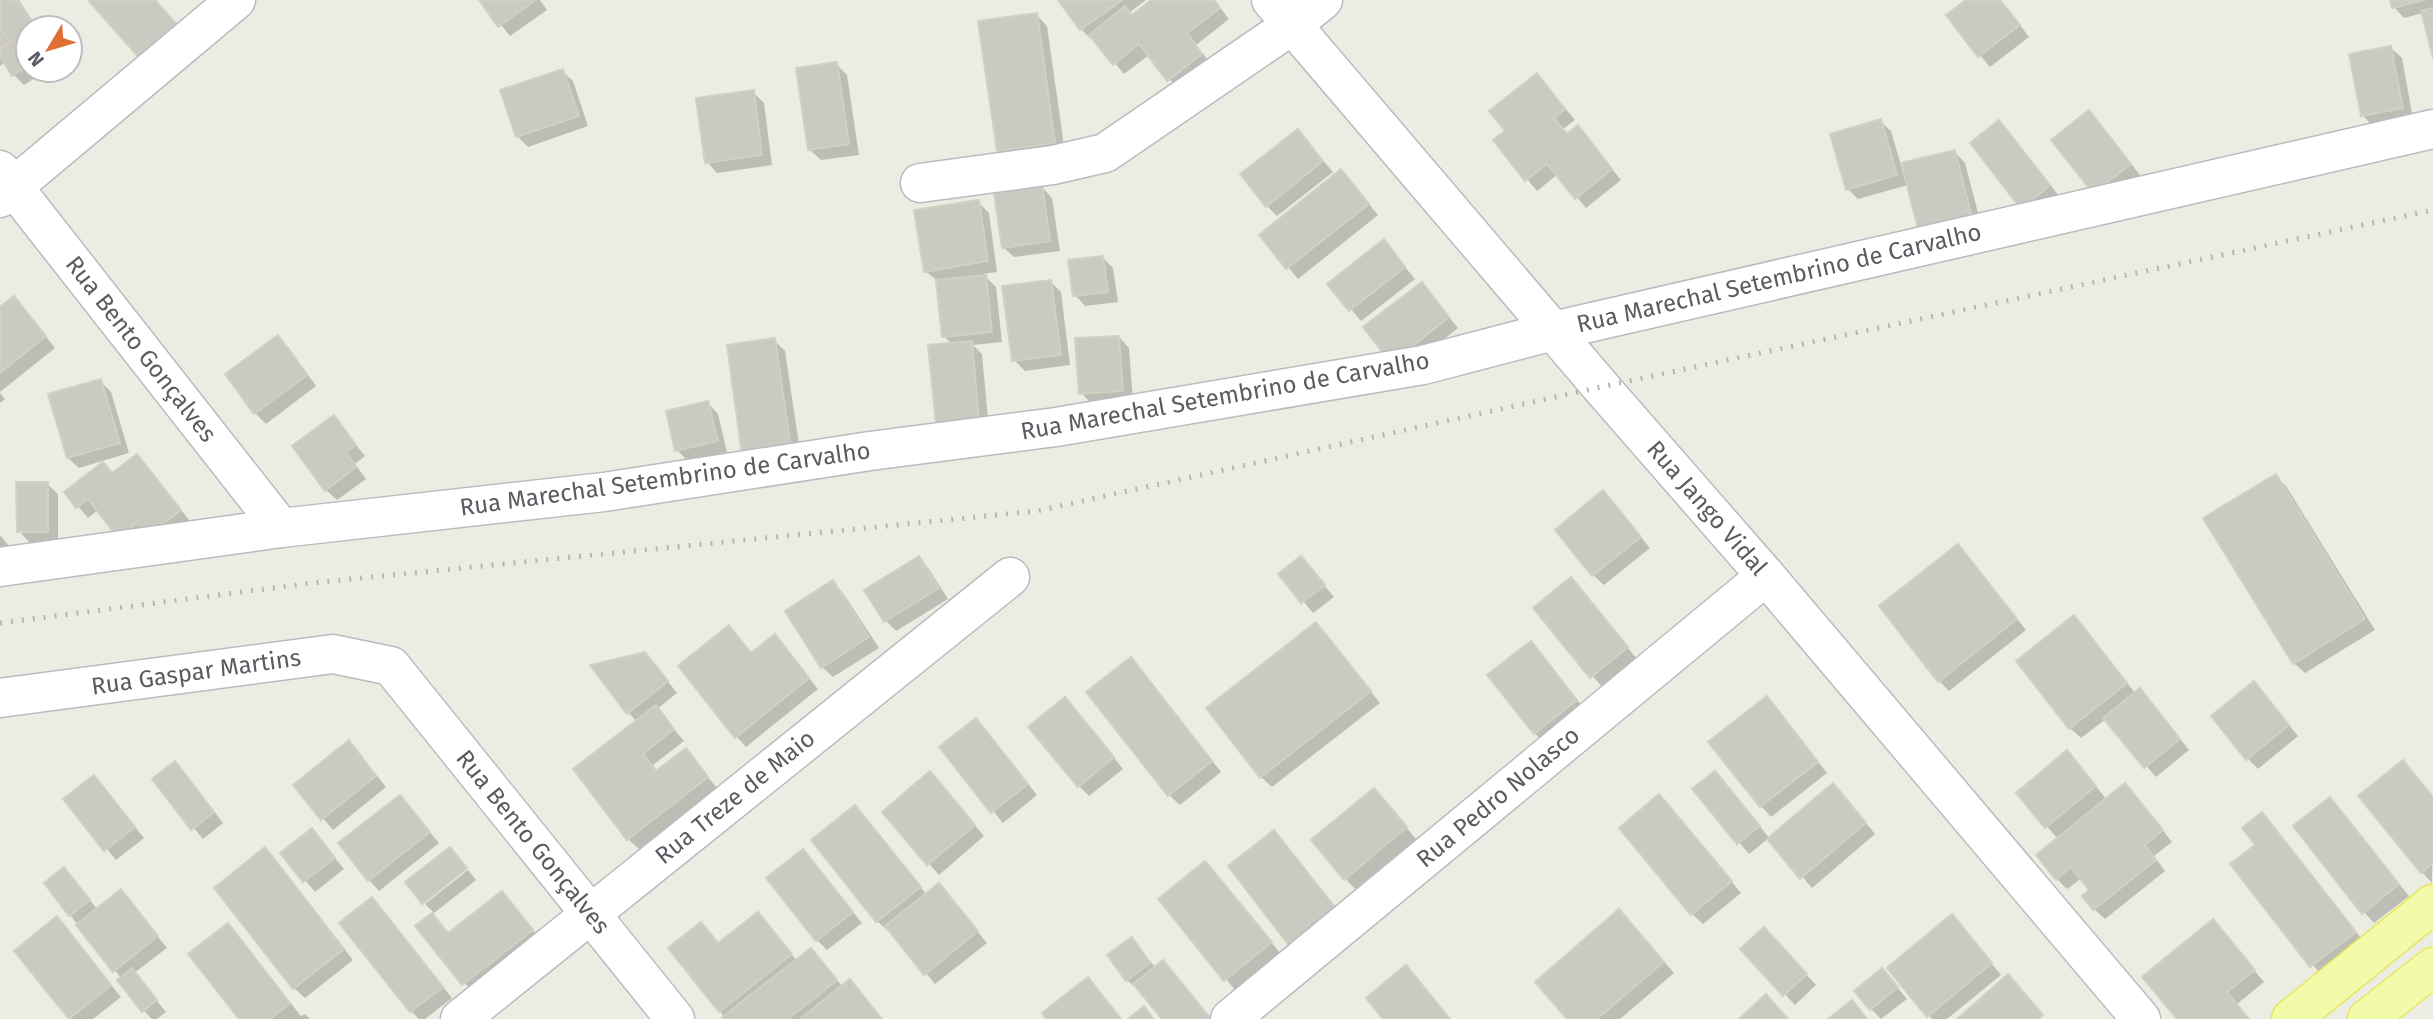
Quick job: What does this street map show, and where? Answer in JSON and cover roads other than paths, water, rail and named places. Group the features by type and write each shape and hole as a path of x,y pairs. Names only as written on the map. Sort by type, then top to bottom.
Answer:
{"main road":[{"path":"2291,1019 2433,904"},
{"path":"2367,1019 2433,967"}],"street":[{"path":"5,185 236,0"},
{"path":"920,183 1053,165 1105,153 1281,13 1323,0"},
{"name":"Rua Jango Vidal","path":"1281,13 1766,576 2141,1019"},
{"name":"Rua Marechal Setembrino de Carvalho","path":"0,568 281,528 604,492 870,450 1056,427 1423,365 1553,331 2433,129"},
{"name":"Rua Bento Gonçalves","path":"5,185 281,528"},
{"name":"Rua Pedro Nolasco","path":"1230,1019 1766,576"},
{"name":"Rua Treze de Maio","path":"460,1019 1010,577"},
{"name":"Rua Gaspar Martins","path":"0,698 333,654 391,666"},
{"name":"Rua Bento Gonçalves","path":"391,666 675,1019"}],"railway":[{"path":"0,623 312,583 1037,511 1601,387 2433,210"}]}
